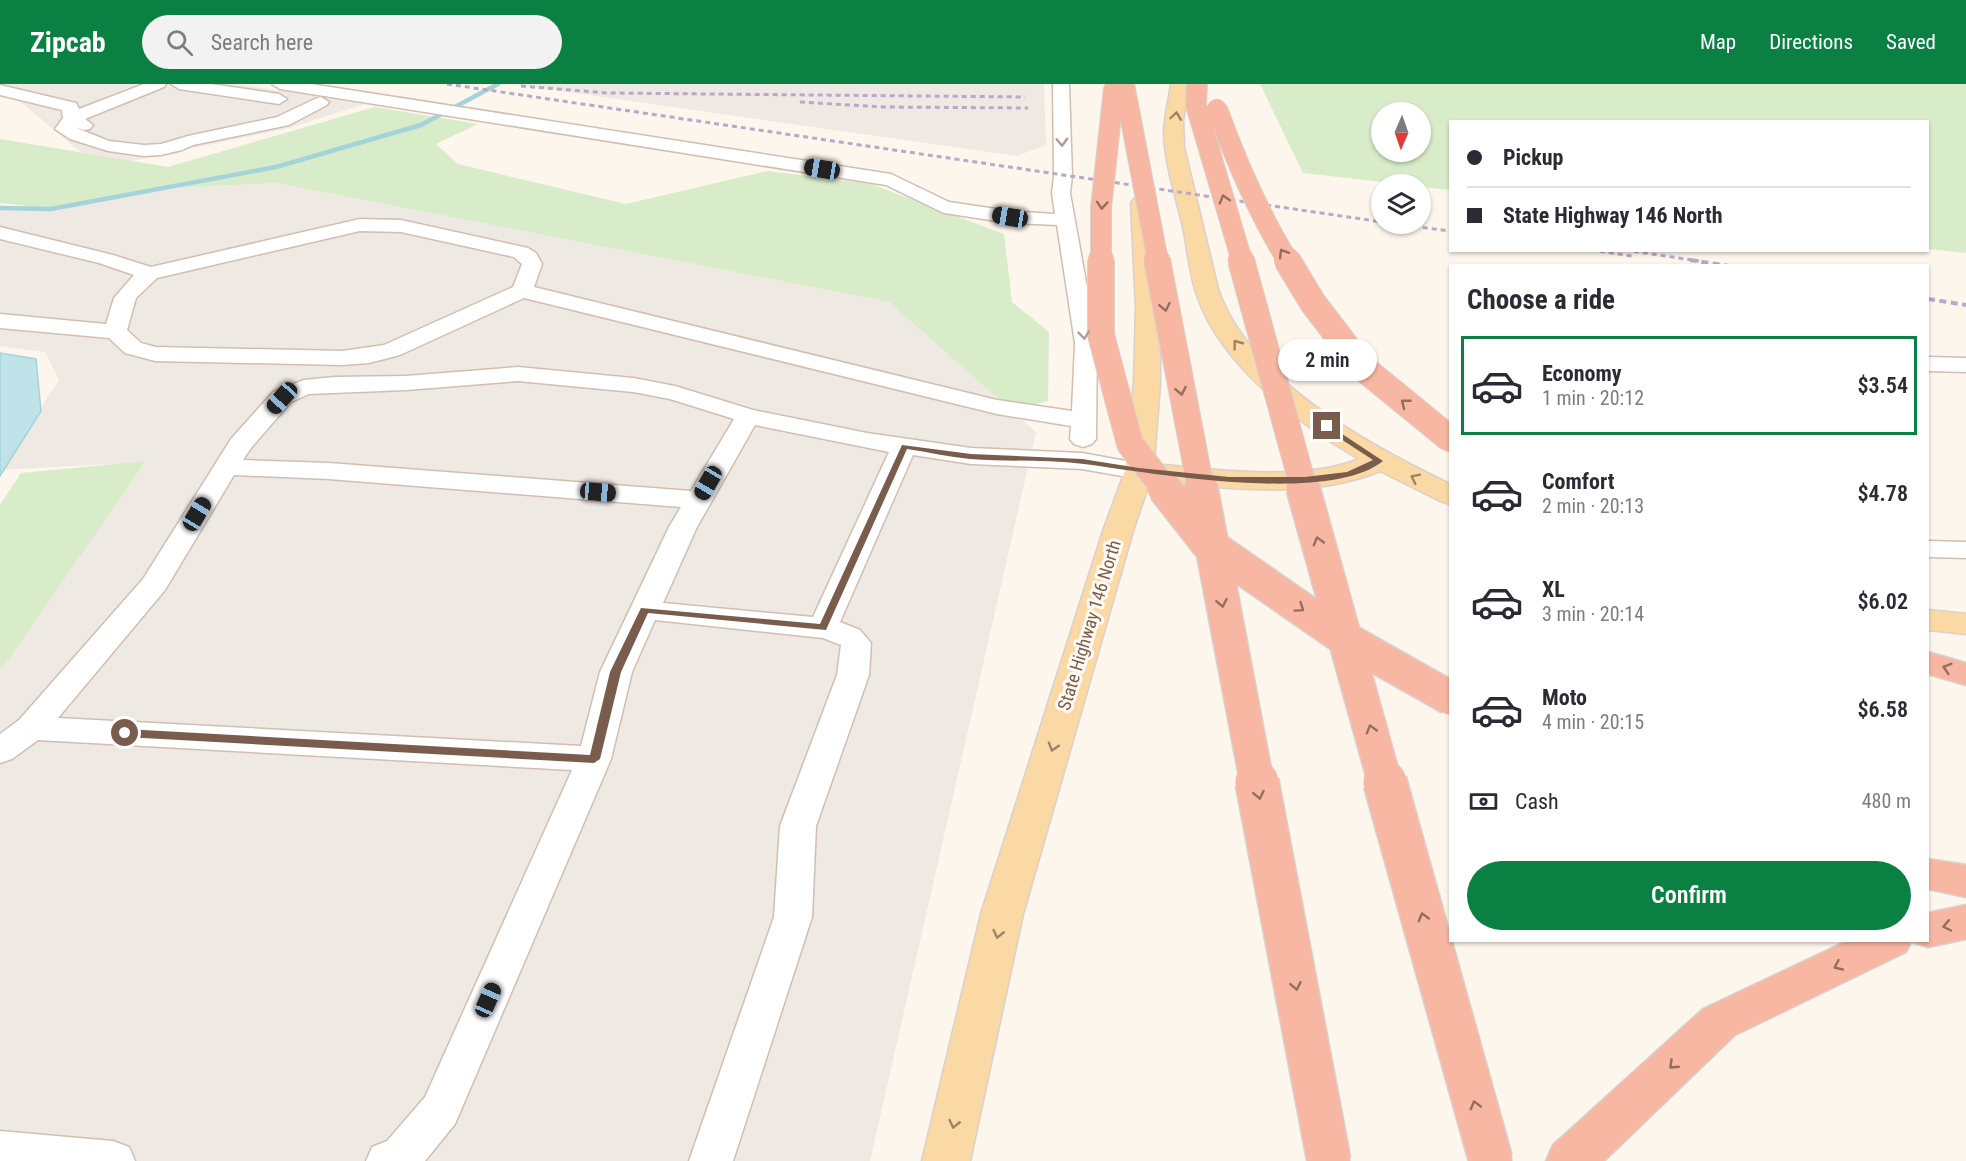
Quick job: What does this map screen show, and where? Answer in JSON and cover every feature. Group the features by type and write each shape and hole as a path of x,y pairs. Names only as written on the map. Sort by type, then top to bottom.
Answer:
{"highway":[{"path":"1115,84 1101,208 1101,335 1130,444 1208,544 1342,638 1449,697"},
{"path":"1124,84 1329,1161"},
{"path":"1198,84 1215,106 1231,147 1277,244 1313,303 1362,367 1449,438"},
{"path":"1198,84 1196,105 1237,243 1261,337 1491,1161"},
{"path":"1929,663 1966,674"},
{"path":"1929,874 1966,881"},
{"path":"1929,930 1966,922"},
{"path":"1570,1161 1719,1022 1887,942"}],"main road":[{"name":"State Highway 146 North","path":"946,1161 1002,914 1118,531 1139,471 1147,383 1146,250 1135,141 1110,84"},
{"path":"1180,84 1174,119 1175,148 1212,304 1232,339 1255,368 1310,414 1379,461 1449,495"},
{"path":"1139,471 1229,480 1305,479 1348,474 1379,461"},
{"path":"1929,620 1966,624"}],"street":[{"path":"158,84 71,118 64,129 73,135 130,148 160,150 182,145 279,92"},
{"path":"179,84 279,92 307,88 891,180 944,207 1010,217 1067,220"},
{"path":"1061,84 1062,194 1086,343 1082,461"},
{"path":"0,90 70,107 71,118"},
{"path":"188,141 275,123 321,102"},
{"path":"116,332 119,307 136,283 150,273 348,226 400,226 521,252 529,257 532,264 522,291"},
{"path":"0,233 106,259 150,273"},
{"path":"0,321 116,332 133,348 155,354 342,358 392,351 522,291 997,407 1083,420"},
{"path":"1929,364 1966,365"},
{"path":"0,751 31,728 155,584 240,444 282,398 304,387 334,384 406,383 519,374 633,385 665,391 748,416 867,441 971,456 1082,461 1139,471"},
{"path":"388,1161 403,1155 440,1110 594,759 615,672 683,527 748,416"},
{"path":"823,628 904,447"},
{"path":"226,467 340,471 699,500"},
{"path":"1929,549 1966,550"},
{"path":"644,610 823,628 842,632 856,643 853,675 798,826 793,917 711,1161"},
{"path":"31,728 594,759"},
{"path":"0,1151 113,1161"}],"shaded area":[{"path":"0,84 237,84 365,104 289,128 132,161 82,153 21,102 0,94"},
{"path":"512,84 1044,84 1046,145 1017,156"},
{"path":"276,183 889,302 1036,432 870,1161 0,1161 0,668 146,462 0,470 59,380 45,352 0,346 0,208 45,209 168,189"}],"green space":[{"path":"1260,84 1966,84 1966,253 1929,249 1929,120 1449,120 1449,190 1431,188 1431,174 1371,174 1371,181 1303,173"},
{"path":"375,107 478,124 436,144 458,164 626,204 767,171 871,184 1004,234 1012,302 1049,332 1048,401 1011,410 889,302 276,183 159,189 51,209 0,203 0,139 168,167"},
{"path":"146,461 6,663 0,668 0,505 21,473"}],"water":[{"path":"0,353 36,359 41,411 0,476"}],"waterway":[{"path":"0,208 51,209 276,167 421,125 498,84"}],"railway":[{"path":"447,84 1371,220"},
{"path":"521,86 607,93 1025,97"},
{"path":"800,102 883,107 1028,108"},
{"path":"1431,229 1449,231"},
{"path":"1605,252 1632,256"},
{"path":"1638,252 1699,261"},
{"path":"1690,260 1716,264"},
{"path":"1929,299 1966,305"}],"route":[{"path":"125,733 594,759 615,672 644,610 823,628 904,447 971,456 1082,461 1139,471 1229,480 1305,479 1348,474 1379,461 1327,426"}]}
